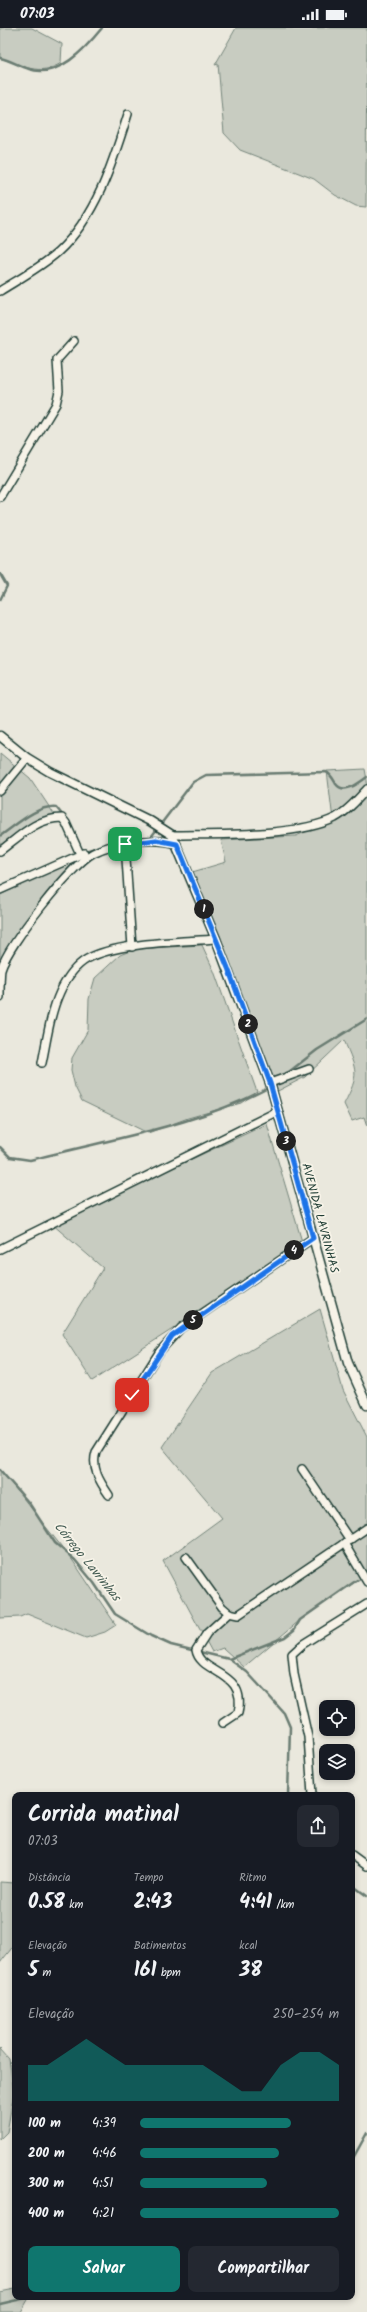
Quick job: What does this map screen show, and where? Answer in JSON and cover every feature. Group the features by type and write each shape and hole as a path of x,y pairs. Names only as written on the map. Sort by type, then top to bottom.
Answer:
{"street":[{"path":"0,291 52,257 74,233 103,184 128,114"},
{"path":"0,498 56,404 59,391 57,360 74,341"},
{"path":"0,736 27,758 50,772 150,821 172,835 270,831 313,825 336,817 352,805 367,789"},
{"path":"0,791 27,758"},
{"path":"0,851 32,827 52,819 62,818 66,822 80,854"},
{"name":"AVENIDA LAVRINHAS","path":"172,835 216,939 270,1083 348,1363 367,1405"},
{"path":"0,890 80,854 92,854 125,844 156,840 177,844"},
{"path":"125,844 132,947"},
{"path":"0,997 1,970 14,944 60,886 92,854"},
{"path":"42,1063 53,1011 60,991 77,966 96,954 132,947 216,939"},
{"path":"270,1083 309,1069"},
{"path":"0,1249 278,1111"},
{"path":"109,1495 96,1471 96,1452 165,1344 181,1328 313,1238"},
{"path":"302,1469 347,1541 367,1582"},
{"path":"223,1723 238,1713 236,1688 225,1676 201,1661 197,1648 212,1627 229,1613 241,1613 367,1528"},
{"path":"186,1557 216,1600 229,1613"},
{"path":"312,1792 308,1736 293,1669 292,1654 303,1644 367,1604"},
{"path":"355,1857 367,1866"}],"shaded area":[{"path":"0,28 32,28 62,44 61,63 46,69 38,69 23,66 0,58"},
{"path":"236,28 367,28 366,207 356,206 335,195 314,179 240,150 224,133 218,64 215,65"},
{"path":"0,753 30,778 54,814 0,852"},
{"path":"365,769 367,780 367,1126 364,1117 352,1121 344,1104 353,1085 355,1072 352,1059 344,1040 305,1077 272,1094 189,873 226,862 221,840 296,836 333,820 327,771"},
{"path":"85,857 17,940 0,966 0,895 77,859"},
{"path":"202,945 214,971 257,1092 241,1103 188,1118 148,1133 82,1101 75,1087 71,1070 72,1058 88,1030 89,999 95,978 120,955 135,949"},
{"path":"267,1124 303,1245 92,1381 62,1334 103,1268 52,1224"},
{"path":"320,1309 343,1390 367,1437 367,1574 305,1616 244,1667 223,1648 212,1652 163,1561 222,1518 162,1447 212,1373"},
{"path":"0,1469 73,1561 116,1625 105,1632 86,1638 27,1614 20,1617 0,1618"},
{"path":"0,1882 12,1883 12,1948 0,1963"},
{"path":"0,2049 9,2059 12,2079 12,2104 7,2132 0,2139"},
{"path":"12,2290 12,2300 28,2300 21,2312 0,2312 0,2292"}],"waterway":[{"path":"0,58 29,69 40,71 50,70 60,66 79,53 88,45 102,28"},
{"path":"0,574 7,586 0,600"},
{"path":"143,838 151,837 193,782 206,775 326,772 331,775 339,787 343,788 352,787 367,777"},
{"path":"0,836 26,817 41,809 56,807 64,817"},
{"path":"75,835 81,849"},
{"path":"85,851 95,848"},
{"path":"285,1075 317,1050 367,1019"},
{"path":"0,1147 10,1157 30,1160 183,1122 213,1112 270,1087"},
{"name":"Córrego Lavrinhas","path":"0,1470 29,1503 55,1543 75,1560 94,1583 115,1614 151,1636 171,1645 229,1659 247,1672 269,1696 284,1713 290,1727 288,1792"},
{"path":"229,1659 285,1637 294,1630 300,1620 357,1580"},
{"name":"Córrego Lavrinhas","path":"355,1887 367,1896"},
{"path":"355,2155 367,2133"},
{"path":"0,2304 17,2300"}],"route":[{"path":"125,844 156,840 177,844 228,968 270,1083 313,1238 181,1328 165,1344 132,1395"}]}
